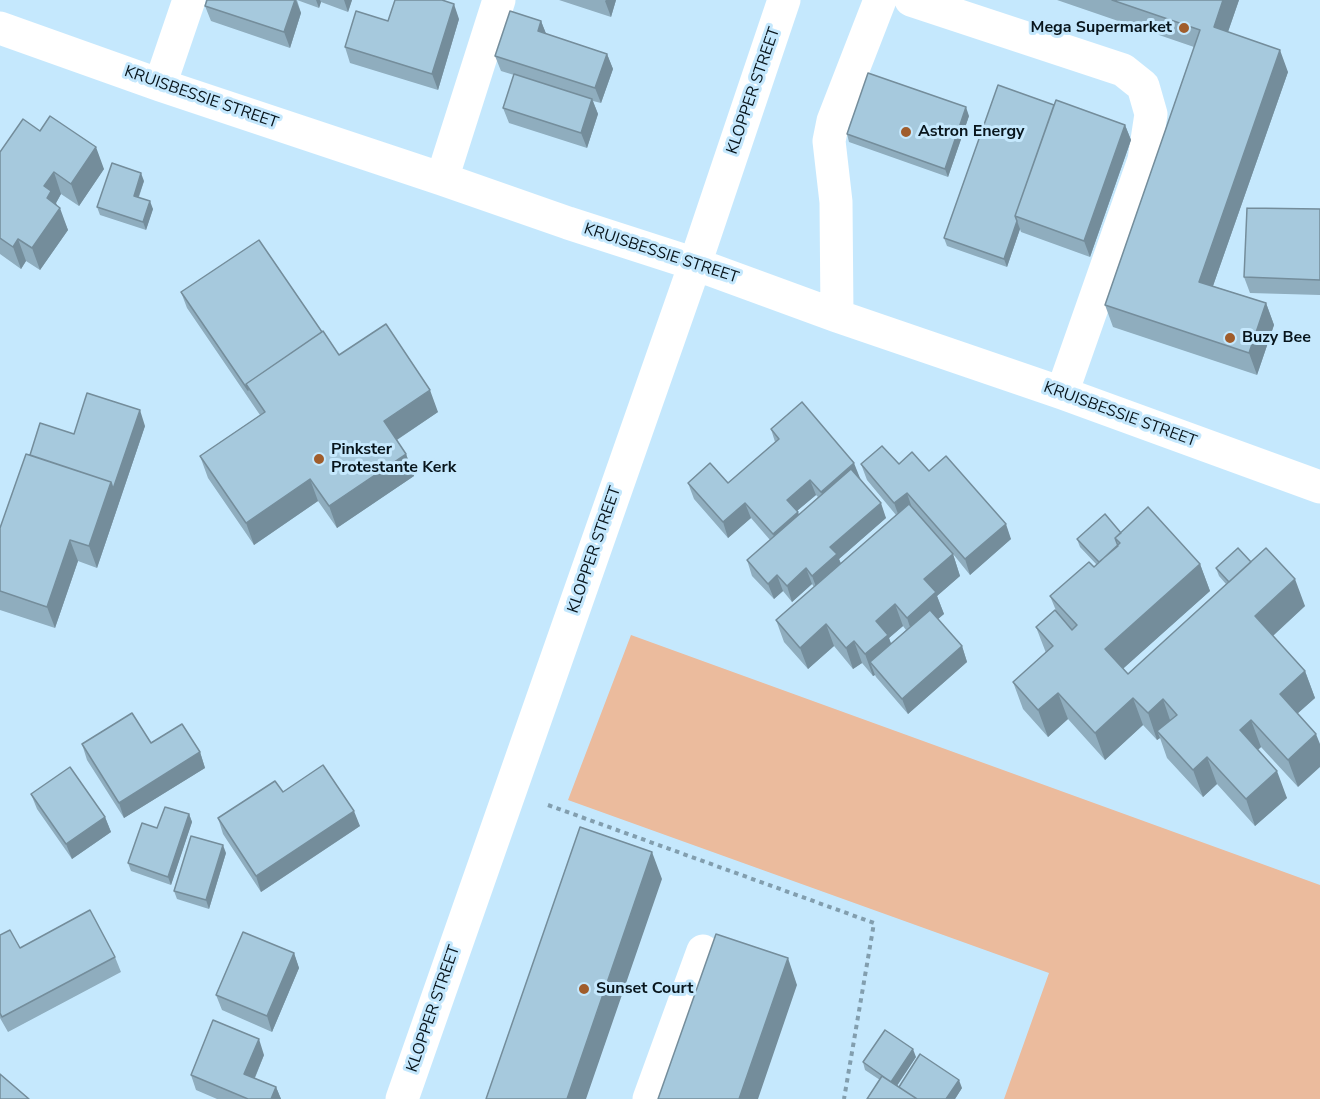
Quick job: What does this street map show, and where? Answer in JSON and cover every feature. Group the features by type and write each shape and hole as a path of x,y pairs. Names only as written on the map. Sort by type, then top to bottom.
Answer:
{"street":[{"path":"160,85 189,0"},
{"path":"442,178 499,0"},
{"name":"KLOPPER STREET","path":"402,1099 695,264 784,0"},
{"path":"837,316 836,202 829,141 833,121 880,0"},
{"path":"911,0 1123,70 1143,86 1151,114 1144,160 1062,393"},
{"name":"KRUISBESSIE STREET","path":"0,28 160,85 695,264 837,316 1062,393 1320,487"},
{"path":"649,1099 703,951"}],"path":[{"path":"511,792 874,923 844,1099"}],"shaded area":[{"path":"631,635 1320,885 1320,1099 1004,1099 1049,973 568,800"}],"building":[{"path":"207,0 295,0 284,32 205,6"},
{"path":"395,0 442,0 454,4 432,74 345,47 356,11 388,21"},
{"path":"1112,0 1223,0 1214,27 1280,50 1199,282 1266,303 1249,353 1105,305 1200,30"},
{"path":"510,11 541,21 538,31 607,54 595,88 495,56"},
{"path":"868,73 966,107 945,169 847,134"},
{"path":"514,74 592,99 581,133 503,108"},
{"path":"998,85 1054,105 1015,216 1017,221 1004,259 944,238"},
{"path":"1056,100 1125,125 1084,241 1015,216"},
{"path":"50,116 96,147 71,184 54,172 44,186 51,191 47,198 60,208 32,248 18,239 13,247 0,238 0,152 23,119 40,131"},
{"path":"112,163 141,173 134,196 150,201 143,222 97,207"},
{"path":"1247,208 1320,209 1320,280 1244,277"},
{"path":"259,240 322,332 246,384 248,390 181,292"},
{"name":"Pinkster Protestante Kerk","path":"386,324 430,390 384,421 406,454 329,506 310,479 246,523 200,456 265,412 246,384 323,331 339,355"},
{"path":"87,393 140,410 113,489 111,482 30,455 40,423 74,434"},
{"path":"802,402 854,463 821,492 810,480 787,500 798,512 773,534 745,503 723,522 688,483 710,463 728,483 779,439 771,429"},
{"path":"882,446 899,464 912,452 929,471 946,456 1006,524 965,559 907,493 894,503 861,464"},
{"path":"26,454 111,482 89,546 70,540 47,607 0,591 0,528"},
{"path":"851,469 881,503 830,547 837,554 812,576 806,568 787,586 777,575 768,584 747,560"},
{"path":"909,504 953,554 924,579 936,592 907,618 895,604 876,621 888,635 865,654 854,641 846,648 826,624 800,648 776,620"},
{"path":"1148,507 1200,564 1105,649 1128,674 1266,548 1295,579 1255,616 1305,671 1280,694 1316,734 1288,760 1251,720 1240,730 1277,771 1246,799 1207,757 1193,770 1157,731 1177,715 1163,699 1148,713 1133,698 1095,733 1058,693 1038,710 1013,682 1053,646 1036,627 1055,610 1072,630 1077,625 1050,596 1089,562 1094,567 1120,543 1115,538"},
{"path":"1105,514 1121,533 1115,538 1118,546 1099,562 1077,539"},
{"path":"1238,548 1251,562 1229,582 1216,568"},
{"path":"930,610 962,646 902,699 870,662"},
{"path":"132,713 151,743 182,724 200,752 119,803 82,744"},
{"path":"323,765 354,811 256,876 218,818 275,781 283,792"},
{"path":"70,767 105,817 66,844 31,794"},
{"path":"165,807 189,814 168,877 128,863 142,823 157,828"},
{"name":"Sunset Court","path":"580,827 652,852 567,1099 486,1099"},
{"path":"191,836 223,845 206,900 174,891"},
{"path":"90,910 115,957 2,1017 0,1013 0,935 10,930 20,948"},
{"path":"243,932 294,953 267,1016 216,995"},
{"path":"716,934 788,958 739,1099 658,1099"},
{"path":"213,1020 259,1039 244,1074 276,1087 271,1099 248,1099 191,1075"},
{"path":"885,1030 913,1049 891,1082 863,1062"},
{"path":"920,1054 959,1080 946,1099 917,1099 899,1087"},
{"path":"0,1074 29,1099 0,1099"},
{"path":"882,1076 917,1099 867,1099"}],"place":[{"name":"Mega Supermarket","path":"1184,28"},
{"name":"Astron Energy","path":"906,132"},
{"name":"Buzy Bee","path":"1230,338"},
{"name":"Pinkster Protestante Kerk","path":"319,459"},
{"name":"Sunset Court","path":"584,989"}]}
